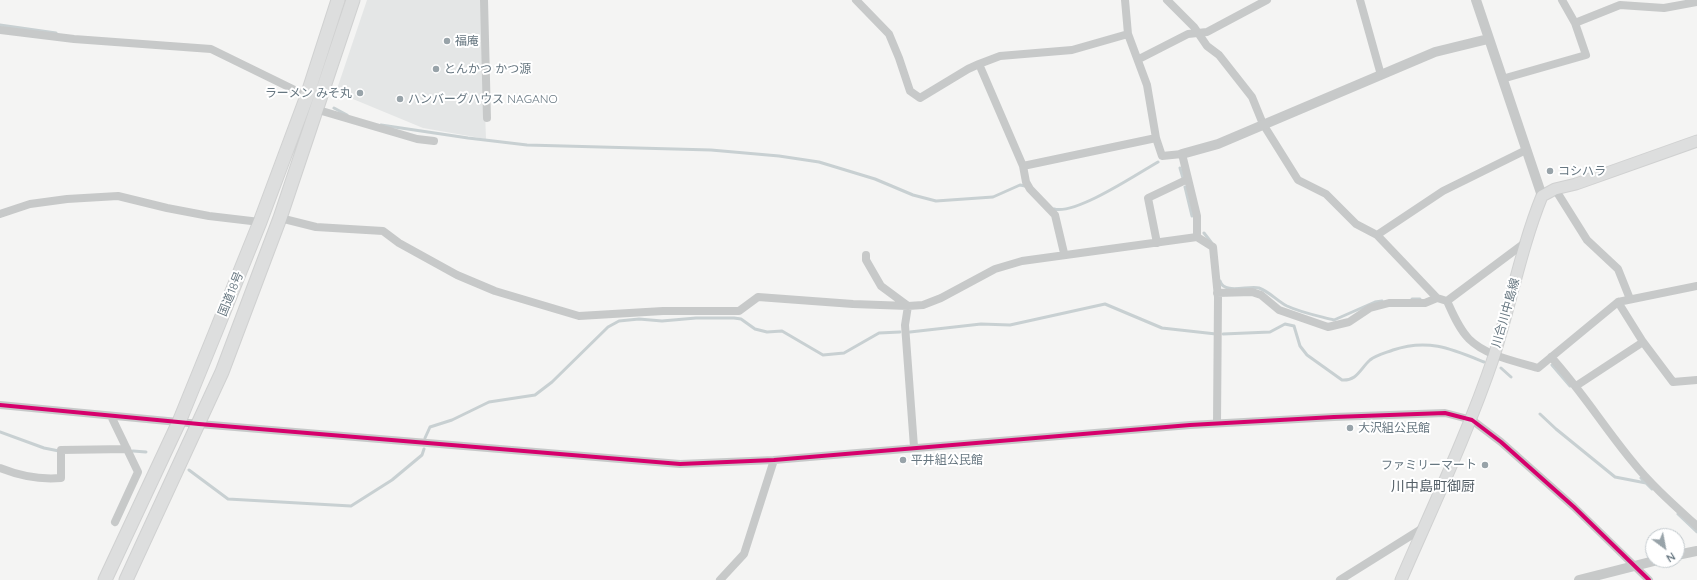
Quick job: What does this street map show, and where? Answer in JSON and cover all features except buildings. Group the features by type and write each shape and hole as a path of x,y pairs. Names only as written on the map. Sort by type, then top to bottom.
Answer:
{"highway":[{"name":"国道18号","path":"105,580 179,422 260,222 307,96 338,0"},
{"name":"国道18号","path":"126,580 222,372 280,218 315,109 353,0"}],"main road":[{"path":"1542,196 1555,189 1576,184 1697,141"},
{"name":"川合川中島線","path":"1401,580 1472,420 1494,354 1526,242 1542,196"}],"street":[{"path":"484,0 487,118"},
{"path":"856,0 889,34 910,91 920,98 968,69 1000,56 1072,50 1128,34"},
{"path":"1125,0 1128,34 1147,85 1156,138 1162,156 1182,154 1218,144 1435,52 1488,39"},
{"path":"1167,0 1194,27 1207,46 1219,55 1252,97 1263,124 1298,180 1326,194 1356,224 1377,235 1437,298 1447,301 1460,327 1468,338 1478,347 1494,354 1538,368 1618,302 1697,286"},
{"path":"1138,59 1188,34 1207,32 1267,0"},
{"path":"1360,0 1381,75"},
{"path":"1476,0 1542,196"},
{"path":"1502,80 1586,55 1575,23 1562,0"},
{"path":"1575,23 1620,6 1664,8 1697,2"},
{"path":"0,30 97,41 211,49 307,96"},
{"path":"979,64 1023,166 1030,188 1055,215 1064,254"},
{"path":"315,109 417,139 434,141"},
{"path":"1023,166 1156,138"},
{"path":"1377,235 1443,191 1526,150"},
{"path":"1182,154 1197,216 1197,237"},
{"path":"1158,243 1148,198 1188,179"},
{"path":"1555,189 1587,240 1618,269 1630,299"},
{"path":"0,214 30,204 67,199 118,196 188,212 260,222"},
{"path":"280,218 316,227 383,231 399,243 457,275 495,291 579,316 662,311 739,311 758,297 908,306 923,305 941,298 995,269 1022,260 1197,237 1213,247 1217,293 1218,423"},
{"path":"1447,301 1526,242"},
{"path":"866,255 866,260 881,286 908,306"},
{"path":"1217,293 1252,292 1261,295 1279,310 1328,327 1350,322 1370,308 1376,306 1389,303 1425,303 1437,298"},
{"path":"1618,302 1643,342 1673,382 1697,380"},
{"path":"908,306 905,325 914,447"},
{"path":"1576,386 1643,342"},
{"path":"1551,357 1576,386 1648,480 1697,526"},
{"path":"0,405 199,424 680,464 774,460 914,447 1218,423 1445,413 1472,420 1501,442 1574,507 1649,580"},
{"path":"111,416 138,472 115,522"},
{"path":"0,468 14,473 44,479 61,478 61,450 127,449"},
{"path":"720,580 744,554 774,460"},
{"path":"1340,580 1423,528"},
{"path":"1685,553 1697,550"},
{"path":"1578,580 1645,563"}],"shaded area":[{"path":"367,0 481,0 486,139 423,128 336,92"}],"waterway":[{"path":"0,25 56,33"},
{"path":"334,108 347,115"},
{"path":"381,125 527,145 711,150 779,156 819,162 875,179 913,195 936,201 993,197 1020,185 1025,186"},
{"path":"1054,209 1064,209 1077,206 1091,200 1122,184 1158,162"},
{"path":"1180,168 1183,178"},
{"path":"1185,187 1192,216"},
{"path":"1204,233 1211,242"},
{"path":"1220,281 1226,288 1231,289 1259,288 1283,304 1334,320 1375,302 1382,301"},
{"path":"1412,299 1420,299"},
{"path":"910,332 981,324 1010,325 1105,304 1162,328 1216,334"},
{"path":"425,438 430,427 452,420 489,402 535,395 552,382 608,327 619,321 639,319 662,321 696,318 741,319 755,329 767,332 782,331 823,355 844,353 879,333 900,332"},
{"path":"1223,334 1270,332 1285,324 1294,326 1300,346 1307,355 1342,380 1351,379 1358,374 1370,360 1378,355 1417,345 1429,345 1450,349 1484,362"},
{"path":"1552,365 1570,386"},
{"path":"1501,368 1511,377"},
{"path":"1540,414 1615,477 1646,483"},
{"path":"0,432 44,448 59,451"},
{"path":"189,470 228,499 351,506 392,480 422,455 424,449"},
{"path":"133,451 146,452"},
{"path":"1641,478 1652,489"},
{"path":"1678,514 1697,532"}],"cycle path":[{"path":"0,405 199,424 680,464 774,460 1190,425 1334,417 1445,413 1472,420 1501,442 1574,507 1649,580"}],"place":[{"name":"福庵","path":"447,41"},
{"name":"とんかつ かつ源","path":"436,69"},
{"name":"ラーメン みそ丸","path":"360,93"},
{"name":"ハンバーグハウス NAGANO","path":"400,99"},
{"name":"コシハラ","path":"1550,171"},
{"name":"大沢組公民館","path":"1350,428"},
{"name":"平井組公民館","path":"903,460"},
{"name":"ファミリーマート","path":"1485,465"}],"district":[{"name":"川中島町御厨","path":"1433,487"}]}
